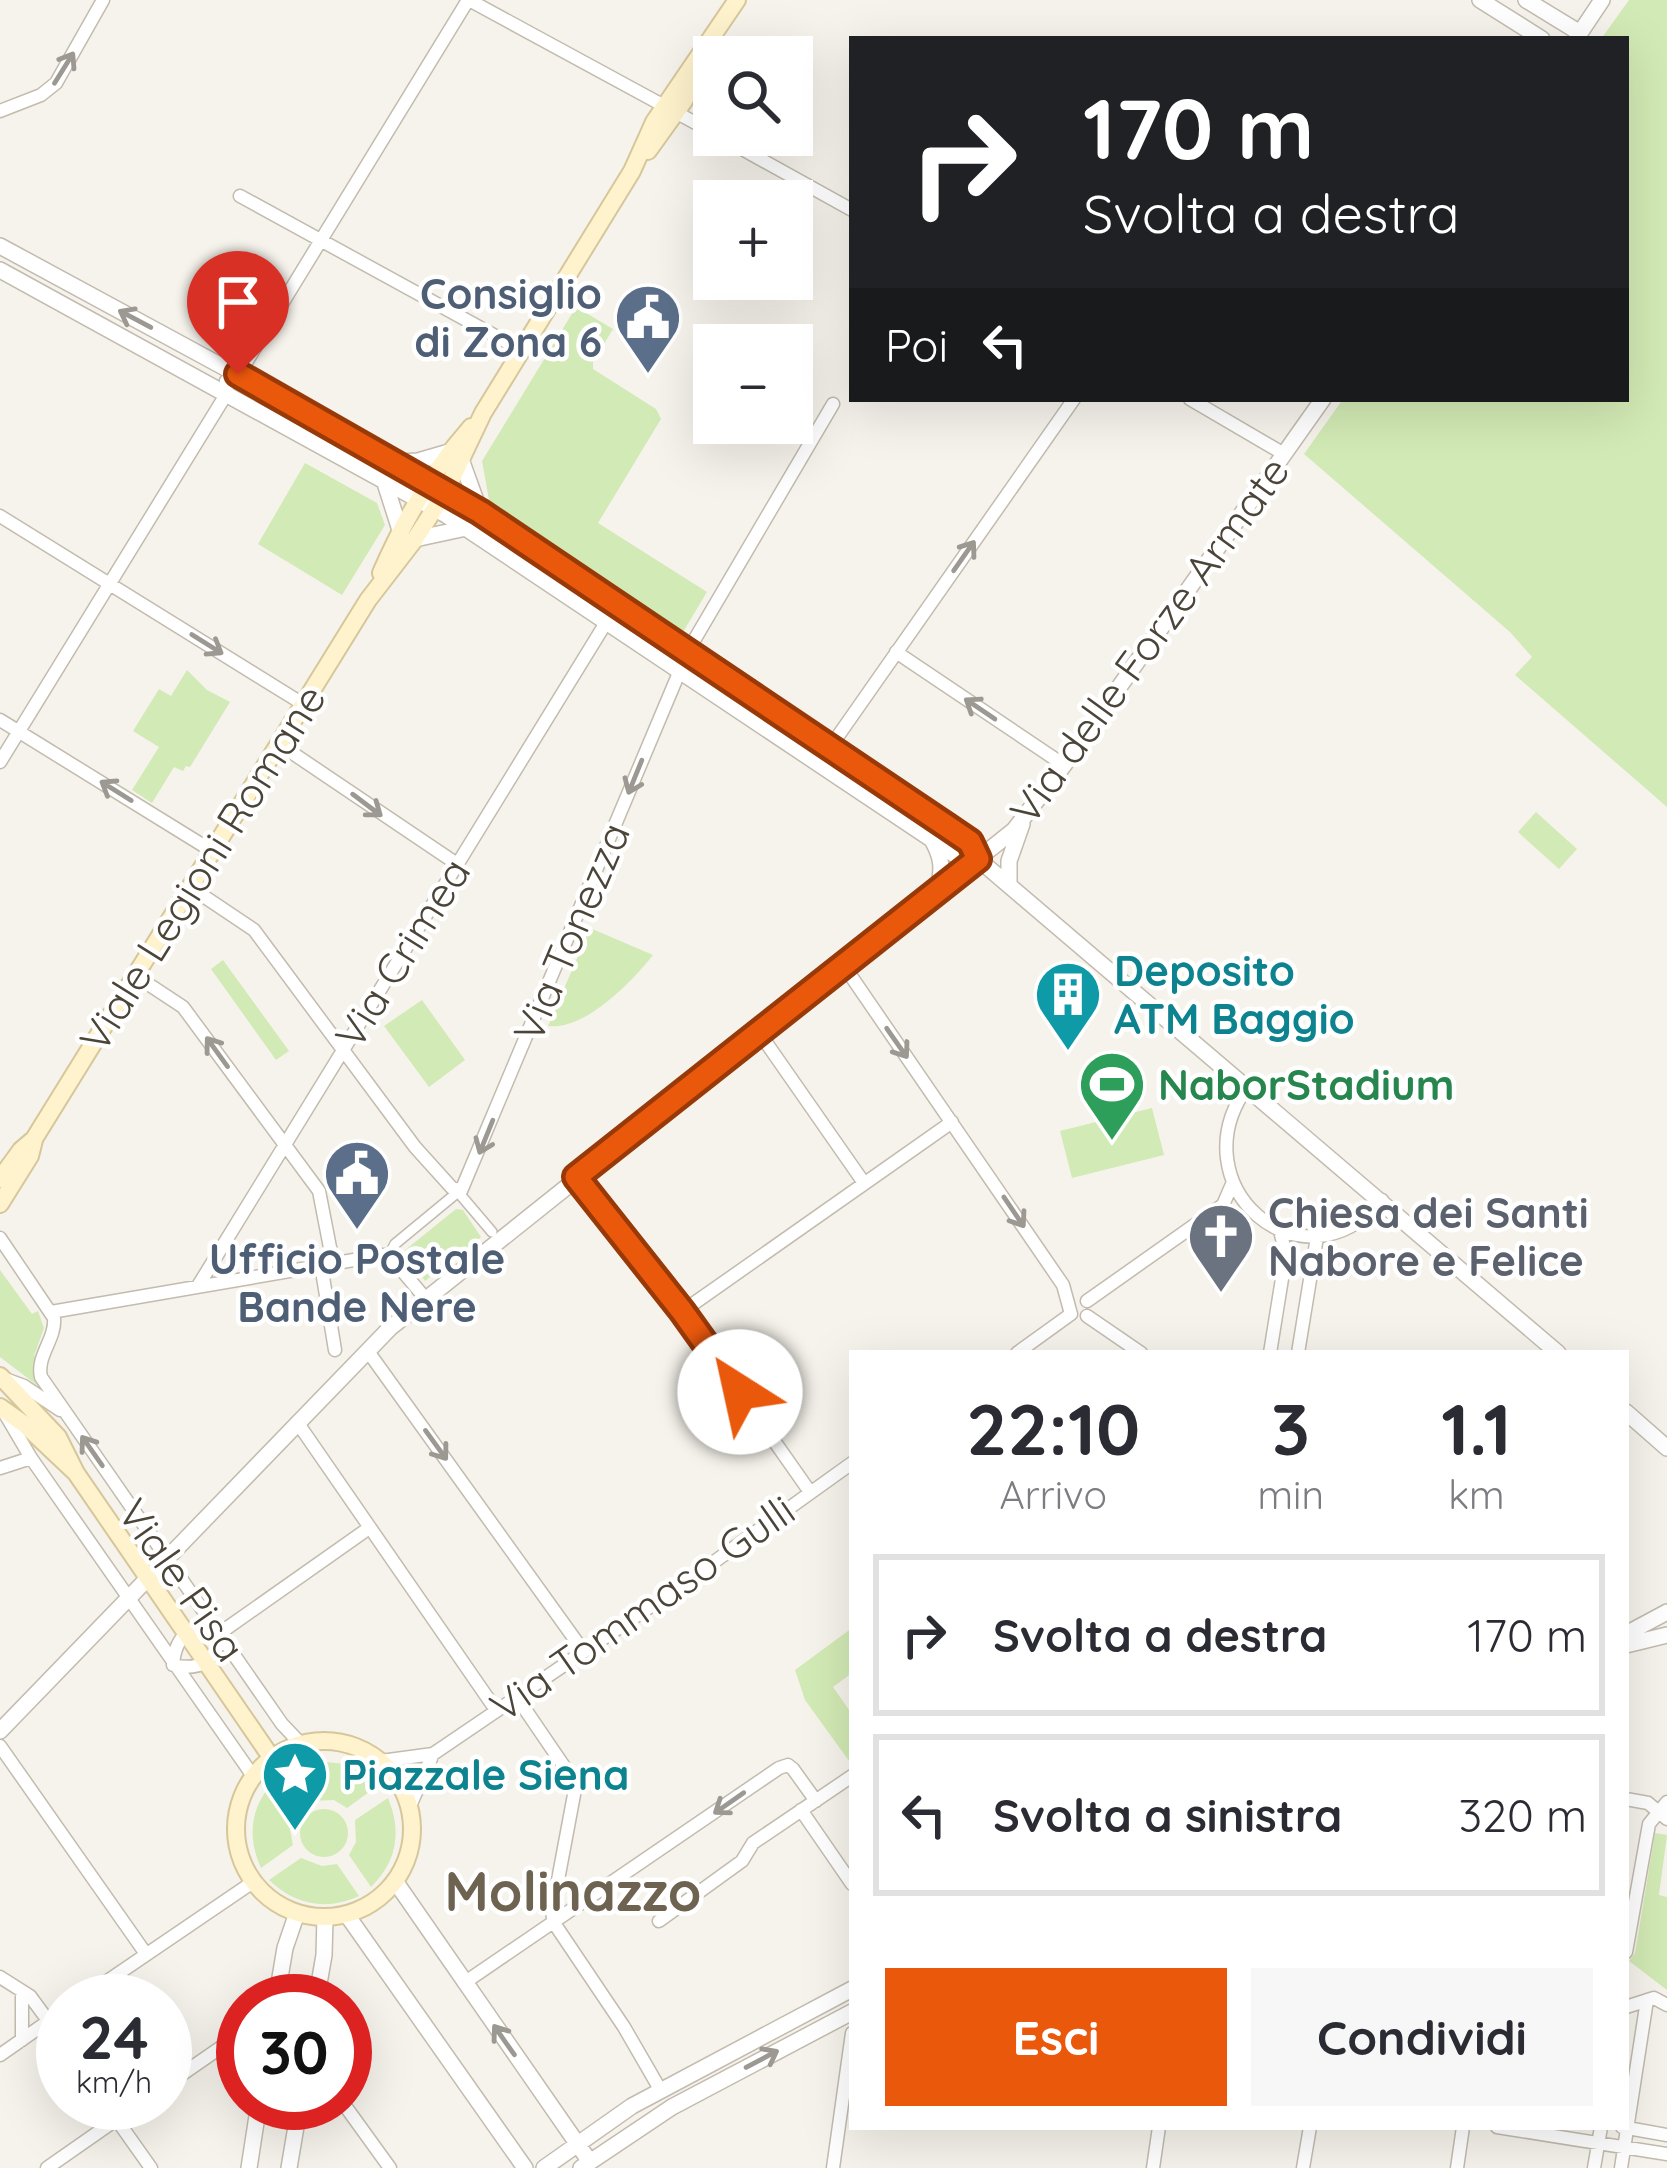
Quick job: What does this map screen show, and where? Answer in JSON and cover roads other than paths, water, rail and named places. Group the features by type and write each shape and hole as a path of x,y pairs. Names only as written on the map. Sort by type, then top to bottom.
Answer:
{"main road":[{"name":"Viale Legioni Romane","path":"0,1179 34,1139 670,109 695,82 737,0"},
{"name":"Viale Legioni Romane","path":"0,1204 30,1156 34,1139"},
{"path":"1,1377 58,1437 76,1473"},
{"path":"2,1409 76,1473"},
{"name":"Viale Pisa","path":"76,1473 272,1757"},
{"path":"341,1742 381,1761 396,1777 410,1806 410,1850 395,1881 373,1903 347,1915 297,1913 270,1899 253,1882 241,1859 236,1836 239,1805 253,1777 272,1757 301,1744 341,1742"}],"street":[{"path":"0,111 56,83 103,0"},
{"path":"0,762 227,393 226,380 238,374 469,0 693,122"},
{"path":"1480,0 1538,36"},
{"path":"1526,0 1578,36 1603,0"},
{"path":"755,156 849,208"},
{"path":"240,196 521,350"},
{"path":"0,246 438,486 689,649 970,842 978,859 1555,1350"},
{"path":"0,270 466,528 956,855 978,859"},
{"path":"831,746 1072,402"},
{"path":"1195,402 1284,454"},
{"name":"Via delle Forze Armate","path":"0,1731 367,1350 425,1298 1022,822 1321,402"},
{"name":"Via Tonezza","path":"458,1192 466,1185 689,649 832,404"},
{"path":"396,461 456,457 480,512"},
{"path":"384,480 408,534 466,528"},
{"path":"0,517 304,704"},
{"path":"496,547 497,537 511,532"},
{"name":"Via Crimea","path":"198,1286 607,621"},
{"path":"649,648 658,644 659,631"},
{"path":"896,652 1064,765"},
{"path":"745,712 756,709 758,698"},
{"path":"763,724 763,715 774,709"},
{"path":"0,720 212,851"},
{"path":"279,744 457,864"},
{"path":"863,791 874,787 876,777"},
{"path":"1009,884 1010,861 1022,822"},
{"path":"931,838 941,862 938,888"},
{"path":"190,887 254,929 415,1147 492,1232"},
{"path":"842,964 1063,1285 1070,1310 1078,1319 1222,1204 1233,1182"},
{"path":"136,976 183,1006 322,1196 335,1350"},
{"path":"758,1031 865,1184"},
{"path":"1248,1086 1226,1129 1226,1157 1233,1182 1252,1211"},
{"path":"682,1311 952,1122"},
{"path":"576,1177 682,1311 810,1492"},
{"path":"389,1255 395,1244 458,1192"},
{"path":"1222,1204 1252,1211 1280,1230 1303,1238 1354,1226 1382,1200"},
{"path":"1270,1350 1286,1254 1280,1230"},
{"path":"1298,1350 1317,1237"},
{"path":"0,1238 51,1312 54,1328 39,1369 66,1414"},
{"path":"51,1312 389,1255"},
{"path":"389,1255 425,1298"},
{"path":"1087,1308 1137,1350"},
{"path":"1021,1350 1070,1310"},
{"path":"367,1350 584,1652"},
{"path":"1,1377 66,1414"},
{"name":"Viale Pisa","path":"2,1409 31,1458 253,1777"},
{"name":"Viale Pisa","path":"66,1414 282,1724 301,1744"},
{"path":"1629,1415 1667,1448"},
{"path":"297,1422 496,1710"},
{"path":"0,1468 31,1458"},
{"name":"Via Tommaso Gulli","path":"381,1761 433,1754 849,1464"},
{"path":"220,1633 202,1628 186,1633 178,1640 173,1665 190,1669 206,1662 218,1648 220,1633 368,1528"},
{"path":"1629,1632 1667,1612"},
{"path":"1629,1644 1667,1635"},
{"path":"517,1696 576,1784 552,1912 554,1924 625,2027 662,2092"},
{"path":"0,1746 146,1954"},
{"path":"410,1806 433,1754"},
{"path":"464,1983 784,1765 793,1768 816,1801"},
{"path":"659,1921 742,1862 753,1843 849,1778"},
{"path":"1629,1799 1664,1811 1648,1824 1629,1935"},
{"path":"801,1810 849,1880"},
{"path":"395,1881 578,2144 588,2166 672,2107 849,2014"},
{"path":"117,1974 253,1882"},
{"path":"281,1974 297,1913"},
{"path":"347,1915 525,2168"},
{"path":"321,1974 325,1917"},
{"path":"0,1977 22,1990 36,2006"},
{"path":"22,1990 22,2040"},
{"path":"544,2168 632,2106 849,1991"},
{"path":"1629,2006 1654,1998 1667,2005"},
{"path":"1629,2101 1648,2000"},
{"path":"0,2055 36,2030"},
{"path":"832,2168 849,2053"},
{"path":"1629,2128 1667,2134"},
{"path":"47,2168 102,2130"},
{"path":"123,2130 151,2168"},
{"path":"249,2168 255,2130"},
{"path":"290,2168 296,2130"},
{"path":"363,2130 390,2168"},
{"path":"1153,2168 1159,2130"},
{"path":"1303,2168 1309,2130"},
{"path":"1457,2168 1463,2130"},
{"path":"1516,2130 1667,2154"},
{"path":"1594,2168 1600,2130"},
{"path":"1621,2168 1624,2130"}],"place":[{"name":"Consiglio di Zona 6","path":"648,376"},
{"name":"Deposito ATM Baggio","path":"1068,1053"},
{"name":"NaborStadium","path":"1112,1143"},
{"name":"Ufficio Postale Bande Nere","path":"357,1232"},
{"name":"Chiesa dei Santi Nabore e Felice","path":"1221,1295"},
{"name":"Piazzale Siena","path":"295,1833"}],"district":[{"name":"Molinazzo","path":"573,1891"}]}
